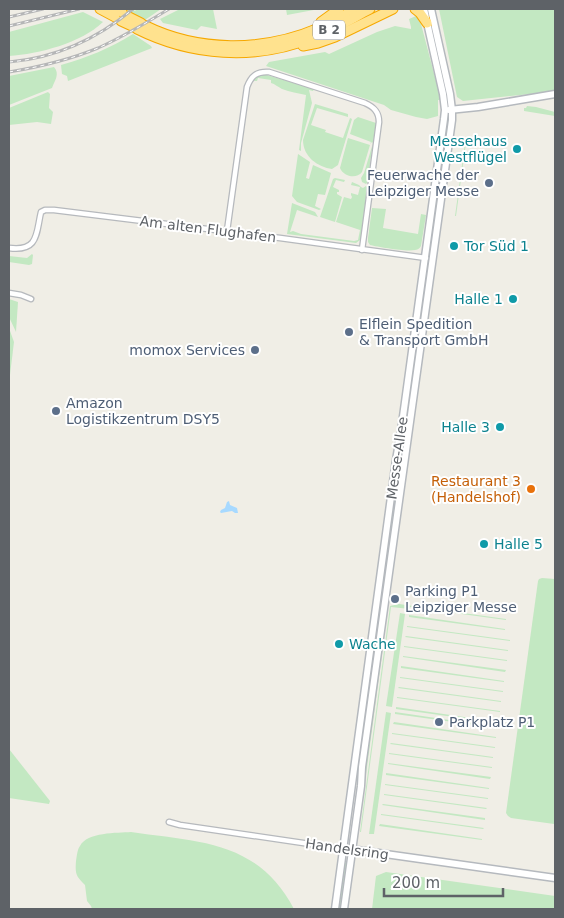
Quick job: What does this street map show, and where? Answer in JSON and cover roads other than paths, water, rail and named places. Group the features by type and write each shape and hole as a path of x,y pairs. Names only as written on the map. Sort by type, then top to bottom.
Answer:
{"highway":[{"name":"B 2","path":"100,9 120,15 155,37 172,43 203,50 238,53 286,47 312,38 370,9"},
{"path":"304,33 339,9"},
{"name":"B 2","path":"139,26 200,43 250,46 295,37 356,9"},
{"path":"286,47 311,44 335,37 393,9"},
{"path":"415,9 427,23"}],"main road":[{"name":"Messe-Allee","path":"424,9 448,110"},
{"name":"Messe-Allee","path":"344,909 448,110 448,84 431,9"},
{"path":"448,110 555,94"},
{"name":"Messe-Allee","path":"336,909 377,596 429,259"},
{"name":"Handelsring","path":"344,848 555,878"}],"street":[{"path":"227,231 247,87 249,81 256,73 264,71 365,103 378,114 379,122 362,250"},
{"name":"Am alten Flughafen","path":"9,248 19,249 34,241 37,236 41,212 45,210 62,210 429,259"},
{"path":"9,293 30,299"},
{"name":"Handelsring","path":"169,822 344,848"}],"water":[{"path":"229,501 230,505 237,508 238,513 232,511 220,512"}],"railway":[{"path":"9,17 43,9"},
{"path":"9,26 79,9"},
{"path":"9,62 43,56 75,45 105,29 133,9"},
{"path":"9,72 54,63 98,48 125,35 169,9"}],"place":[{"name":"Messehaus Westflügel","path":"517,149"},
{"name":"Feuerwache der Leipziger Messe","path":"489,183"},
{"name":"Tor Süd 1","path":"454,246"},
{"name":"Halle 1","path":"513,299"},
{"name":"Elflein Spedition & Transport GmbH","path":"349,332"},
{"name":"momox Services","path":"255,350"},
{"name":"Amazon Logistikzentrum DSY5","path":"56,411"},
{"name":"Halle 3","path":"500,427"},
{"name":"Restaurant 3 (Handelshof)","path":"531,489"},
{"name":"Halle 5","path":"484,544"},
{"name":"Parking P1 Leipziger Messe","path":"395,599"},
{"name":"Wache","path":"339,644"},
{"name":"Parkplatz P1","path":"439,722"}]}
